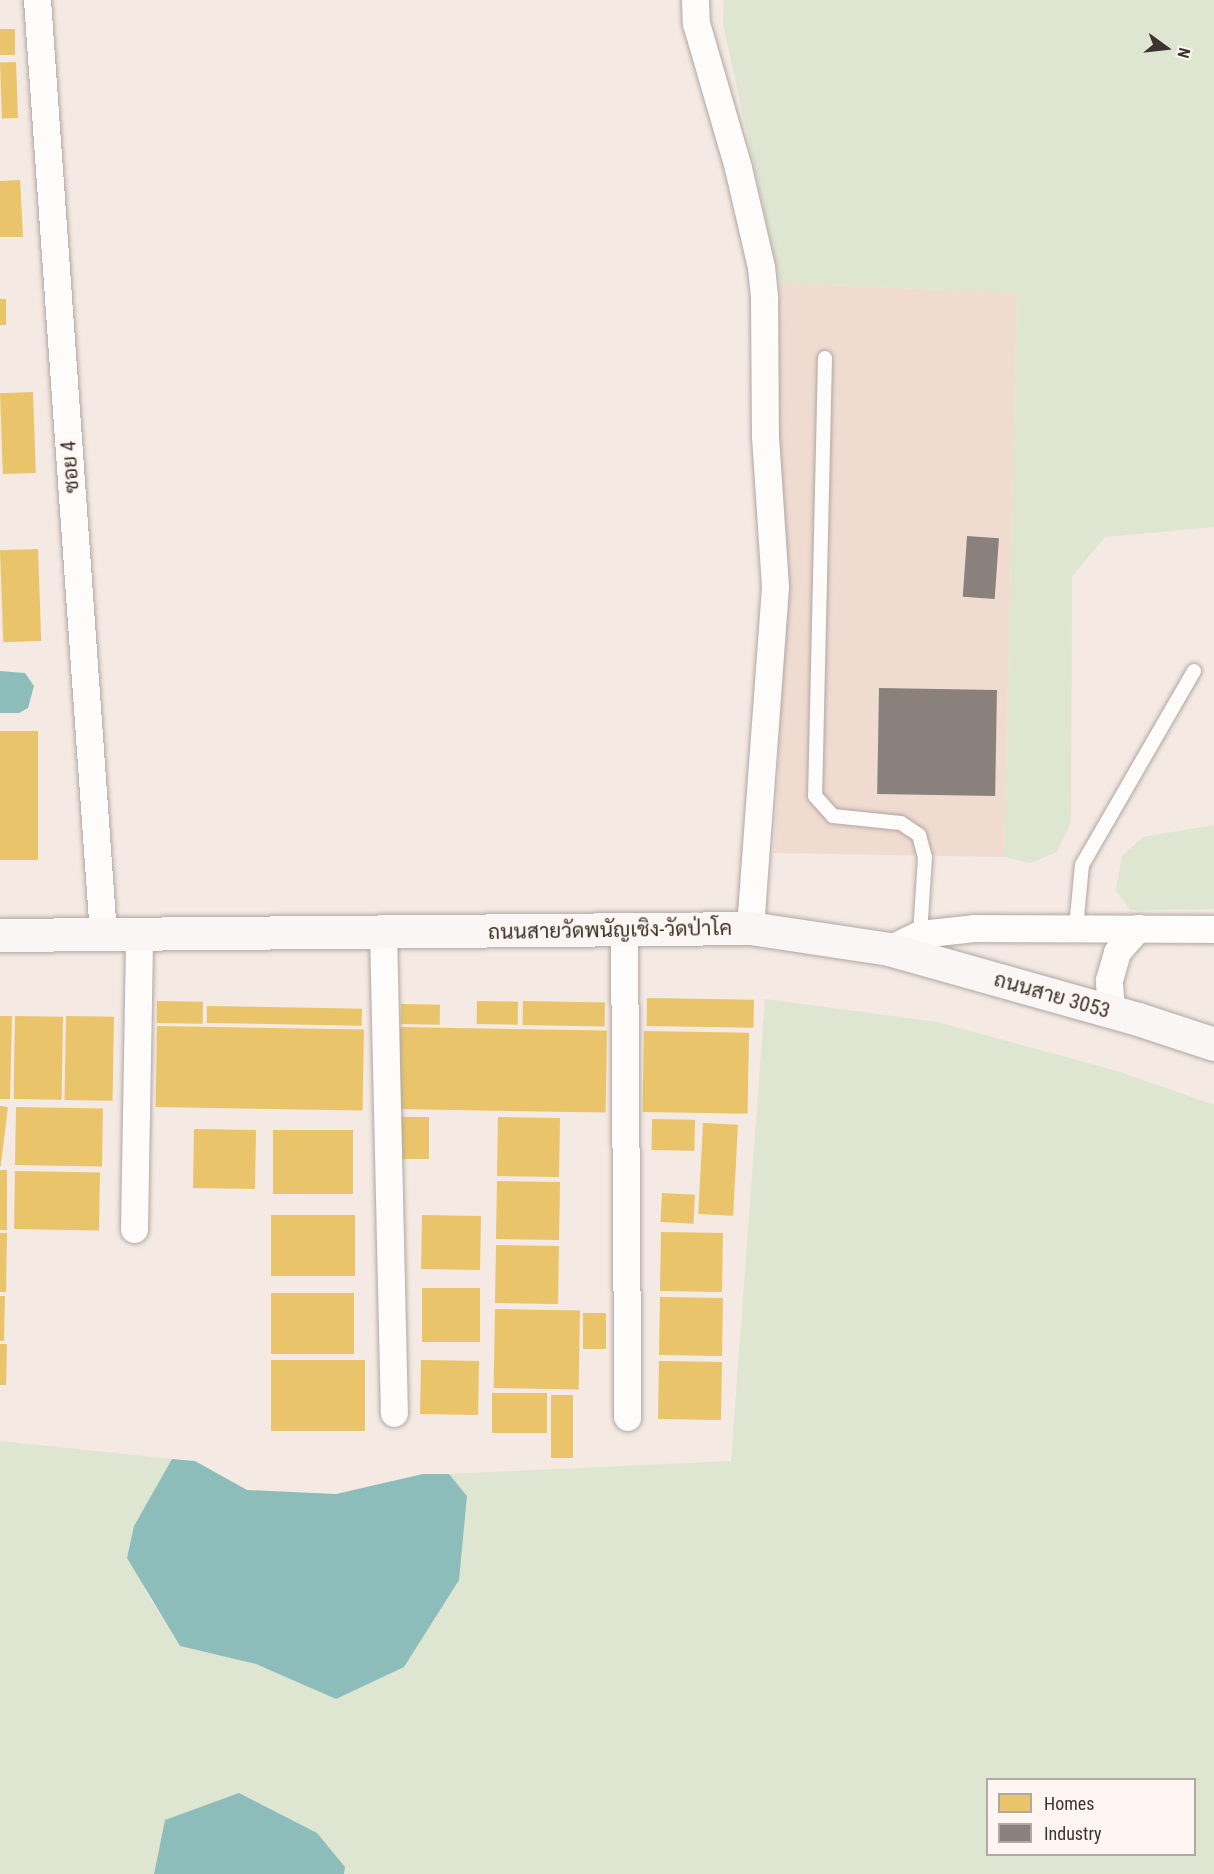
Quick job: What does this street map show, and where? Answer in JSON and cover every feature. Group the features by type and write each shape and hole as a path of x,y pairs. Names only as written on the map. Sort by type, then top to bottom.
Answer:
{"main road":[{"name":"ถนนสายวัดพนัญเชิง-วัดป่าโค","path":"0,935 750,928 889,949"},
{"name":"ถนนสาย 3053","path":"889,949 1111,1011 1214,1044"}],"street":[{"name":"ซอย 4","path":"37,0 102,934"},
{"path":"695,0 696,23 738,168 761,267 764,298 765,436 775,587 750,928"},
{"path":"889,949 920,934 974,928 1214,929"},
{"path":"1111,1011 1109,980 1117,952 1138,928"},
{"path":"624,930 627,1417"},
{"path":"383,932 394,1413"},
{"path":"134,1229 139,934"}],"lane":[{"path":"825,358 815,796 833,816 901,823 919,835 926,857 920,934"},
{"path":"1076,928 1083,865 1194,671"}],"shaded area":[{"path":"780,283 1017,293 1004,857 774,853 787,583 776,428"}],"green space":[{"path":"724,0 1214,0 1214,527 1105,537 1072,576 1071,823 1057,852 1031,863 1004,857 1017,293 780,283 723,24"},
{"path":"1214,825 1214,909 1130,910 1116,890 1122,856 1143,837"},
{"path":"765,999 937,1022 1117,1071 1214,1105 1214,1874 344,1874 345,1867 165,1820 154,1874 0,1874 0,1441 172,1459 134,1526 145,1591 180,1646 256,1664 336,1699 467,1496 449,1474 731,1461"}],"water":[{"path":"0,671 25,673 34,686 28,708 19,713 0,713"},
{"path":"172,1459 195,1461 247,1490 336,1494 423,1474 449,1474 467,1496 459,1580 404,1667 336,1699 256,1664 180,1646 127,1558 134,1526"},
{"path":"239,1793 317,1833 345,1867 344,1874 154,1874 165,1820"}],"building: Homes":[{"path":"0,29 15,29 15,55 0,55"},
{"path":"16,62 18,118 2,119 0,63"},
{"path":"20,180 23,237 0,237 0,181"},
{"path":"0,299 6,299 6,325 0,325"},
{"path":"33,392 36,473 3,474 0,393"},
{"path":"38,549 41,641 3,642 0,550"},
{"path":"0,731 38,731 38,860 0,860"},
{"path":"647,998 754,1000 753,1028 647,1026"},
{"path":"157,1001 203,1002 203,1024 157,1023"},
{"path":"477,1001 518,1002 518,1025 477,1024"},
{"path":"523,1001 605,1002 605,1026 523,1025"},
{"path":"401,1004 440,1005 440,1025 401,1024"},
{"path":"207,1006 362,1009 362,1026 207,1023"},
{"path":"0,1016 12,1016 10,1099 0,1099"},
{"path":"15,1016 63,1017 62,1100 14,1099"},
{"path":"66,1016 114,1017 113,1101 65,1100"},
{"path":"157,1026 364,1030 363,1111 156,1107"},
{"path":"400,1027 607,1031 606,1113 399,1109"},
{"path":"644,1031 749,1033 748,1114 643,1112"},
{"path":"0,1106 8,1107 0,1166"},
{"path":"16,1107 103,1109 102,1167 15,1165"},
{"path":"401,1117 429,1117 429,1159 401,1159"},
{"path":"498,1117 560,1118 559,1177 497,1176"},
{"path":"652,1119 695,1120 694,1151 651,1150"},
{"path":"703,1123 738,1125 733,1216 698,1214"},
{"path":"194,1129 256,1130 255,1189 193,1188"},
{"path":"273,1130 353,1130 353,1194 273,1194"},
{"path":"0,1170 7,1170 7,1230 0,1230"},
{"path":"15,1171 100,1172 99,1230 14,1229"},
{"path":"497,1181 560,1182 559,1240 496,1239"},
{"path":"662,1193 695,1195 693,1224 660,1222"},
{"path":"271,1215 355,1215 355,1276 271,1276"},
{"path":"422,1215 481,1216 480,1270 421,1269"},
{"path":"661,1232 723,1233 722,1292 660,1291"},
{"path":"0,1233 7,1233 6,1292 0,1292"},
{"path":"496,1245 559,1246 558,1304 495,1303"},
{"path":"422,1288 480,1288 480,1342 422,1342"},
{"path":"271,1293 354,1293 354,1354 271,1354"},
{"path":"0,1296 5,1296 4,1341 0,1341"},
{"path":"660,1297 723,1298 722,1356 659,1355"},
{"path":"495,1309 580,1310 579,1389 494,1388"},
{"path":"583,1313 606,1313 606,1349 583,1349"},
{"path":"0,1344 7,1344 6,1385 0,1385"},
{"path":"271,1360 365,1360 365,1431 271,1431"},
{"path":"421,1360 479,1361 478,1415 420,1414"},
{"path":"659,1361 722,1362 721,1420 658,1419"},
{"path":"492,1393 547,1393 547,1433 492,1433"},
{"path":"551,1395 573,1395 573,1458 551,1458"}],"building: Industry":[{"path":"967,536 999,538 995,599 963,597"},
{"path":"879,688 997,690 995,796 877,794"}]}
